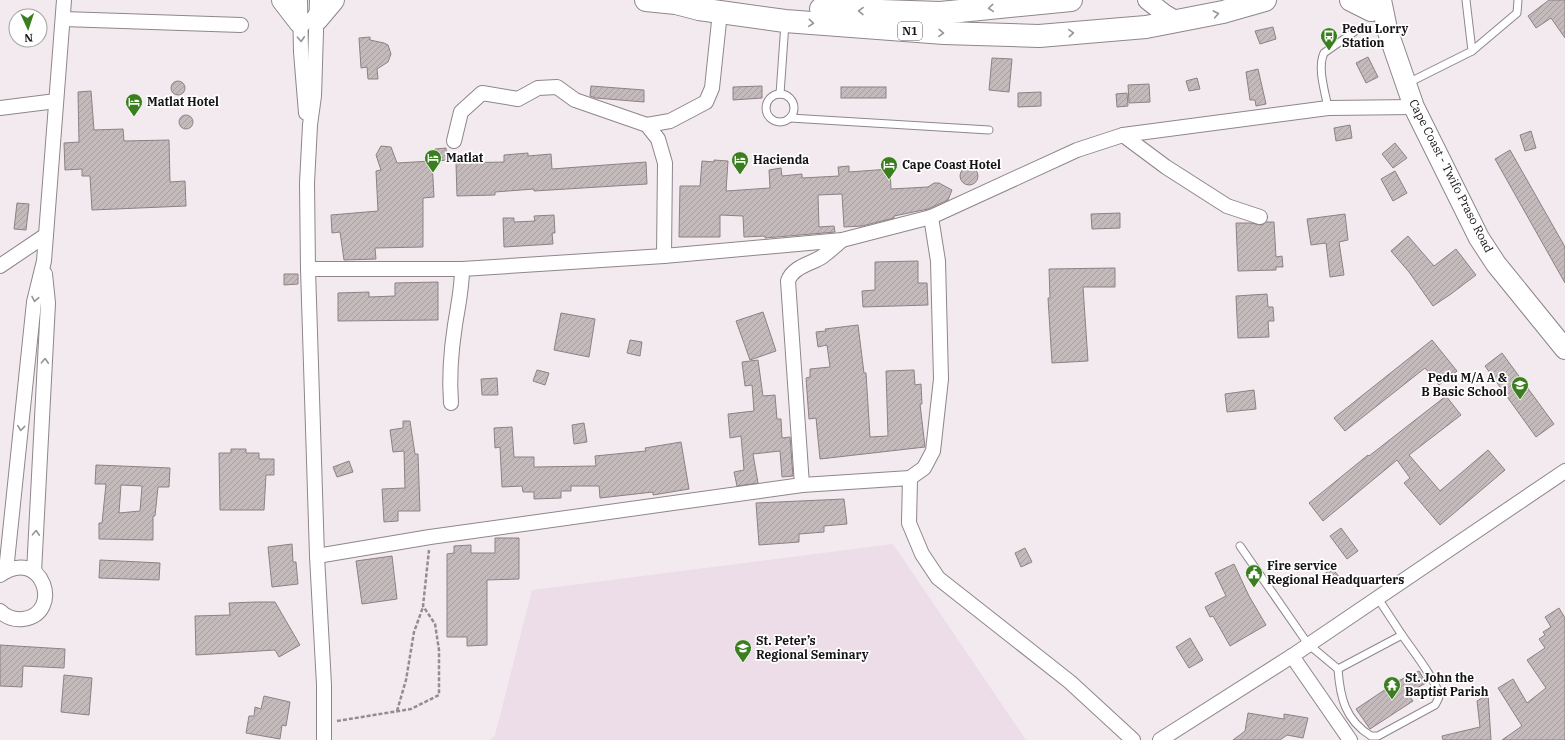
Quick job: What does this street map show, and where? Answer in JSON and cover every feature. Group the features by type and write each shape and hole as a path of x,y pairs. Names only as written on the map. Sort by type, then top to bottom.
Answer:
{"highway":[{"path":"283,0 311,14 333,0"},
{"name":"N1","path":"646,0 685,1 699,9 716,6 940,13 1014,3 1067,0"},
{"name":"N1","path":"716,6 785,21 944,33 1039,36 1146,27 1223,12 1265,0"},
{"path":"1351,0 1373,3"}],"main road":[{"name":"Cape Coast - Twifo Praso Road","path":"1373,3 1376,22 1387,29 1414,107 1479,238 1496,264 1565,349"}],"street":[{"path":"0,611 11,618 26,618 39,611 43,605 46,590 44,583 34,572 20,567 3,573 18,454 34,302 44,261 64,0"},
{"path":"300,0 311,14 306,111 310,125 307,183 308,269 316,556 324,685 324,738"},
{"path":"1146,27 1153,2 1177,21"},
{"path":"454,141 461,112 482,93 518,99 538,88 557,86 574,100 647,125 670,122 706,102 712,88 716,6"},
{"path":"63,19 241,25"},
{"path":"0,108 56,101"},
{"path":"308,269 462,269 664,256 842,240 931,218 1077,150 1123,135 1328,108 1414,107"},
{"path":"647,125 658,138 666,163 664,256"},
{"path":"1123,135 1166,167 1227,206 1260,217"},
{"path":"316,556 430,536 802,485 910,478 924,468 932,451 941,379 938,261 931,218"},
{"path":"0,266 46,235"},
{"path":"802,485 788,281 794,271 823,257 842,240"},
{"path":"34,572 48,303 44,261"},
{"path":"451,403 449,376 455,325 462,289 462,269"},
{"path":"26,378 44,378"},
{"path":"18,454 40,456"},
{"path":"1160,740 1292,656 1565,471"},
{"path":"910,478 909,523 922,554 938,578 1070,682 1133,740"},
{"path":"1292,656 1350,740"}],"lane":[{"path":"1466,0 1472,51"},
{"path":"1406,84 1472,51 1516,13 1518,0"},
{"path":"780,94 785,21"},
{"path":"1328,108 1321,66 1322,58 1324,53 1354,32"},
{"path":"790,118 794,108 793,103 785,95 780,94 774,96 767,103 767,114 775,121 785,121 790,118 989,130"},
{"path":"1240,546 1308,644 1338,669 1343,703 1353,721 1371,736 1378,736 1434,706 1439,698 1438,691 1430,675 1377,598"},
{"path":"1338,669 1402,636"}],"path":[{"path":"397,711 406,680 414,632 423,606 430,536"},
{"path":"324,738 335,721 411,709 439,695 439,650 435,624 423,606"}],"shaded area":[{"name":"St. Peter’s Regional Seminary","path":"893,544 1026,740 490,740 495,735 532,590"}],"building":[{"path":"1549,0 1565,0 1565,38 1551,18 1536,28 1528,16"},
{"path":"1273,27 1276,39 1260,44 1255,31"},
{"path":"370,37 370,40 388,45 391,54 388,62 377,69 378,79 368,79 367,67 361,68 359,38"},
{"path":"1368,57 1378,77 1366,83 1356,63"},
{"path":"992,58 1012,59 1009,92 989,90"},
{"path":"1258,69 1266,104 1256,106 1255,100 1250,100 1246,72"},
{"path":"1197,78 1200,89 1189,91 1186,81"},
{"path":"175,81 181,81 185,85 185,91 181,95 175,95 171,91 171,85"},
{"path":"1149,84 1150,102 1129,103 1128,85"},
{"path":"591,86 644,90 644,102 596,98 590,96"},
{"path":"762,86 762,98 733,100 733,87"},
{"path":"841,87 886,87 886,98 841,98"},
{"path":"91,91 94,130 123,129 124,141 169,140 170,182 185,181 186,206 92,210 90,176 82,176 82,169 65,170 64,143 79,142 78,92"},
{"path":"1041,92 1041,106 1018,107 1018,93"},
{"path":"1127,93 1128,106 1117,107 1116,94"},
{"path":"183,115 189,115 193,119 193,125 189,129 183,129 179,125 179,119"},
{"path":"1350,125 1352,138 1336,141 1334,128"},
{"path":"1531,131 1536,148 1525,151 1520,135"},
{"path":"1395,143 1407,158 1393,168 1382,154"},
{"path":"381,146 391,147 397,163 432,161 434,197 423,198 423,247 375,248 376,259 344,260 340,232 332,233 331,215 378,211 376,171 381,170 376,155"},
{"path":"446,148 447,160 436,161 435,149"},
{"path":"1510,150 1565,247 1565,283 1495,159"},
{"path":"528,153 528,156 551,154 552,169 646,162 647,184 534,191 534,189 495,192 495,195 457,196 456,163 504,162 504,155"},
{"path":"714,160 728,161 726,191 770,188 769,170 781,168 782,176 802,174 802,178 839,176 838,167 849,166 849,172 890,169 891,189 928,187 934,183 939,183 952,190 948,200 928,209 894,216 894,218 862,226 844,227 842,194 818,195 819,227 834,226 835,232 765,238 765,236 744,237 743,216 720,215 720,237 679,237 680,186 700,186 702,161 714,162"},
{"path":"965,167 973,167 978,172 976,183 973,185 965,185 960,180 960,172"},
{"path":"1395,171 1407,193 1393,201 1381,179"},
{"path":"17,203 29,204 26,230 14,229"},
{"path":"1120,213 1120,228 1092,229 1091,214"},
{"path":"1345,214 1348,240 1339,242 1344,275 1330,277 1326,243 1311,245 1307,219"},
{"path":"554,215 555,233 552,233 553,244 504,247 503,218 514,218 514,222 535,221 534,216"},
{"path":"1266,222 1274,222 1276,257 1282,256 1283,267 1276,267 1276,270 1238,271 1236,223 1261,225"},
{"path":"1408,236 1434,266 1456,249 1476,275 1433,306 1409,272 1391,251"},
{"path":"918,261 918,283 927,283 928,305 863,307 862,291 875,290 875,262"},
{"path":"1115,268 1115,287 1083,287 1088,361 1052,363 1048,298 1050,298 1049,269"},
{"path":"284,274 298,274 298,284 284,285"},
{"path":"438,282 438,320 338,321 338,293 369,292 369,297 395,296 395,283"},
{"path":"1267,294 1268,307 1273,307 1274,321 1268,321 1269,337 1238,338 1236,296"},
{"path":"763,312 776,351 750,360 736,321"},
{"path":"561,313 595,319 589,357 554,350"},
{"path":"858,325 864,373 866,373 870,437 888,436 886,371 914,370 915,385 921,384 922,404 920,404 925,447 820,459 816,418 809,419 806,378 810,377 810,369 830,367 827,345 818,347 816,332 826,331 825,329"},
{"path":"630,340 642,342 640,356 627,353"},
{"path":"1432,340 1457,371 1439,385 1425,368 1345,431 1334,418"},
{"path":"1502,353 1554,424 1536,437 1485,366"},
{"path":"758,360 763,396 775,395 777,419 781,419 782,438 790,437 793,476 782,477 780,451 753,454 758,483 737,486 734,472 744,470 741,436 730,438 728,414 754,411 752,385 745,386 742,362"},
{"path":"537,370 549,373 545,385 533,381"},
{"path":"497,378 498,395 482,395 481,379"},
{"path":"1254,390 1256,409 1227,412 1225,394"},
{"path":"1446,396 1461,415 1409,455 1440,491 1488,450 1505,470 1440,525 1404,483 1410,478 1397,460 1323,521 1309,503 1368,455 1369,456"},
{"path":"403,421 410,421 415,454 418,454 420,511 398,511 398,521 384,522 382,489 405,488 404,451 393,452 390,430 403,428"},
{"path":"584,423 587,442 574,444 572,425"},
{"path":"512,427 514,457 534,457 534,467 596,466 595,456 646,451 645,448 681,442 689,489 653,495 653,492 600,498 599,486 571,486 571,491 561,491 561,498 534,499 534,492 523,492 522,486 502,487 500,447 495,448 494,428"},
{"path":"231,449 246,449 246,453 259,453 259,459 274,459 274,475 266,475 264,510 220,510 219,453 231,453"},
{"path":"349,461 353,472 337,477 333,467"},
{"path":"96,465 170,468 169,487 158,487 155,516 153,516 153,540 99,539 99,523 102,523 106,484 95,484","holes":["121,485 142,486 140,511 119,513"]},
{"path":"844,499 847,524 824,526 824,532 799,534 799,542 759,545 756,503"},
{"path":"1341,528 1358,551 1347,559 1330,536"},
{"path":"495,538 519,538 519,579 487,580 487,645 467,646 467,637 447,637 447,554 454,553 454,546 471,545 471,553 495,553"},
{"path":"292,544 293,562 296,562 298,584 272,587 268,547"},
{"path":"1025,548 1032,562 1021,567 1015,553"},
{"path":"392,556 397,599 362,604 356,561"},
{"path":"100,560 160,563 159,580 99,578"},
{"path":"1234,564 1249,596 1266,625 1230,646 1213,616 1210,617 1205,607 1226,596 1215,573"},
{"path":"1332,568 1340,578 1331,586 1322,576"},
{"path":"275,602 300,645 279,657 275,650 196,655 195,616 230,615 229,603"},
{"path":"1559,608 1565,618 1565,740 1502,740 1522,726 1498,688 1513,679 1527,703 1546,688 1527,660 1545,648 1539,639 1545,635 1543,632 1551,627 1545,617"},
{"path":"1190,638 1203,660 1189,668 1176,647"},
{"path":"0,645 65,649 64,668 23,666 22,687 0,686"},
{"path":"1419,671 1426,683 1407,693 1413,701 1370,729 1356,709 1398,681"},
{"path":"64,675 92,678 89,715 61,712"},
{"path":"1488,694 1491,740 1443,740 1442,736 1480,727 1477,701"},
{"path":"264,696 290,702 286,726 282,725 280,739 246,733 249,716 254,716 255,707 261,709"},
{"path":"1248,713 1284,719 1284,714 1308,718 1303,738 1287,735 1280,740 1233,740 1245,731"}],"place":[{"name":"Pedu Lorry Station","path":"1329,51"},
{"name":"Matlat Hotel","path":"134,117"},
{"name":"Matlat","path":"433,173"},
{"name":"Hacienda","path":"740,175"},
{"name":"Cape Coast Hotel","path":"889,180"},
{"name":"Pedu M/A A & B Basic School","path":"1520,400"},
{"name":"Fire service Regional Headquarters","path":"1254,588"},
{"name":"St. Peter’s Regional Seminary","path":"743,663"},
{"name":"St. John the Baptist Parish","path":"1392,700"}]}
